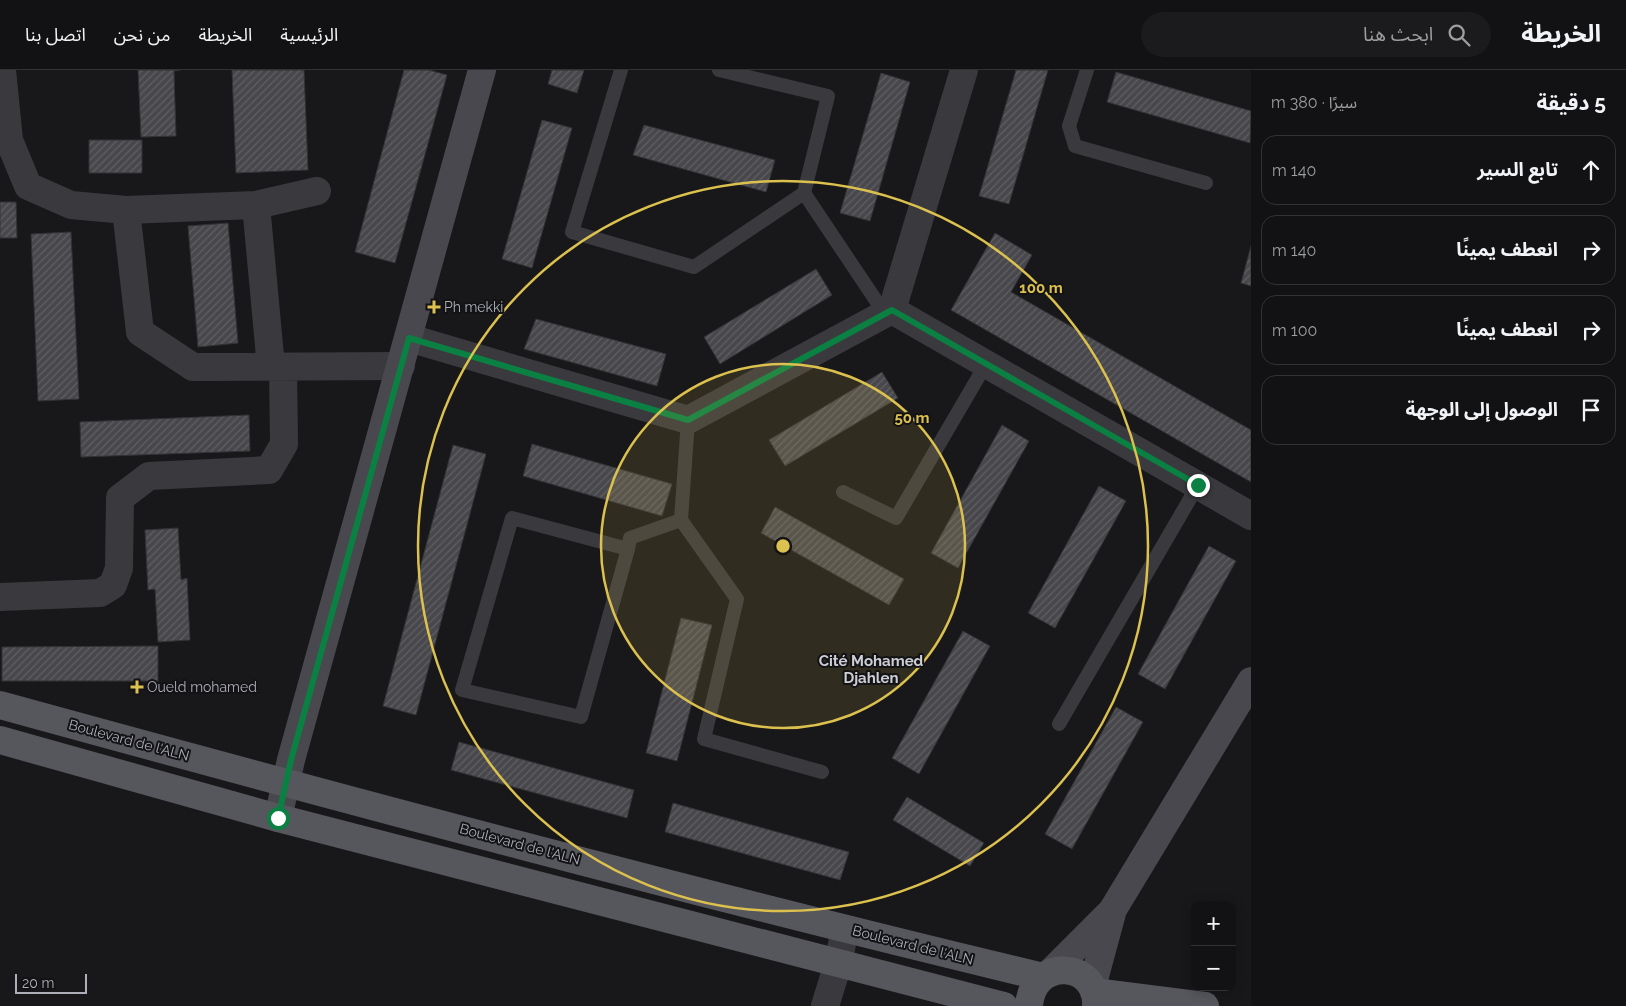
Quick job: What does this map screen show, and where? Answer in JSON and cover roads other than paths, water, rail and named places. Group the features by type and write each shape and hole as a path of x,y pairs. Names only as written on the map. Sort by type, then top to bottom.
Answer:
{"main road":[{"name":"Boulevard de l'ALN","path":"0,705 285,783 845,929 1046,975 1058,970 1073,972 1087,980 1094,995"},
{"path":"0,740 278,818 1004,1006"},
{"path":"1029,1006 1034,985 1046,975"},
{"path":"1094,995 1205,1006"}],"street":[{"path":"2,70 10,167 28,186 72,205 126,210 256,205 316,191"},
{"path":"278,818 285,783 482,70"},
{"path":"409,338 688,420 888,312 964,70"},
{"path":"0,597 100,593 113,585 118,568 120,498 149,476 269,470 284,444 277,367 256,205"},
{"path":"126,210 140,332 193,367 401,366"},
{"path":"888,312 986,364 1251,516"},
{"path":"1046,975 1112,911 1251,681"},
{"path":"1094,995 1112,911"},
{"path":"825,1006 838,964 845,929"}],"lane":[{"path":"621,70 572,232 694,266 804,193 828,96 719,70"},
{"path":"1087,70 1069,126 1075,146 1206,183"},
{"path":"804,193 888,312"},
{"path":"843,492 896,518 986,364"},
{"path":"688,420 681,520 737,600 704,739 822,772"},
{"path":"1059,724 1198,485"},
{"path":"628,549 512,518 462,690 581,717 628,549 630,538 681,520"}],"place":[{"name":"Ph mekki","path":"434,307"},
{"name":"Oueld mohamed","path":"137,687"}],"district":[{"name":"Cité Mohamed Djahlen","path":"871,670"}]}
